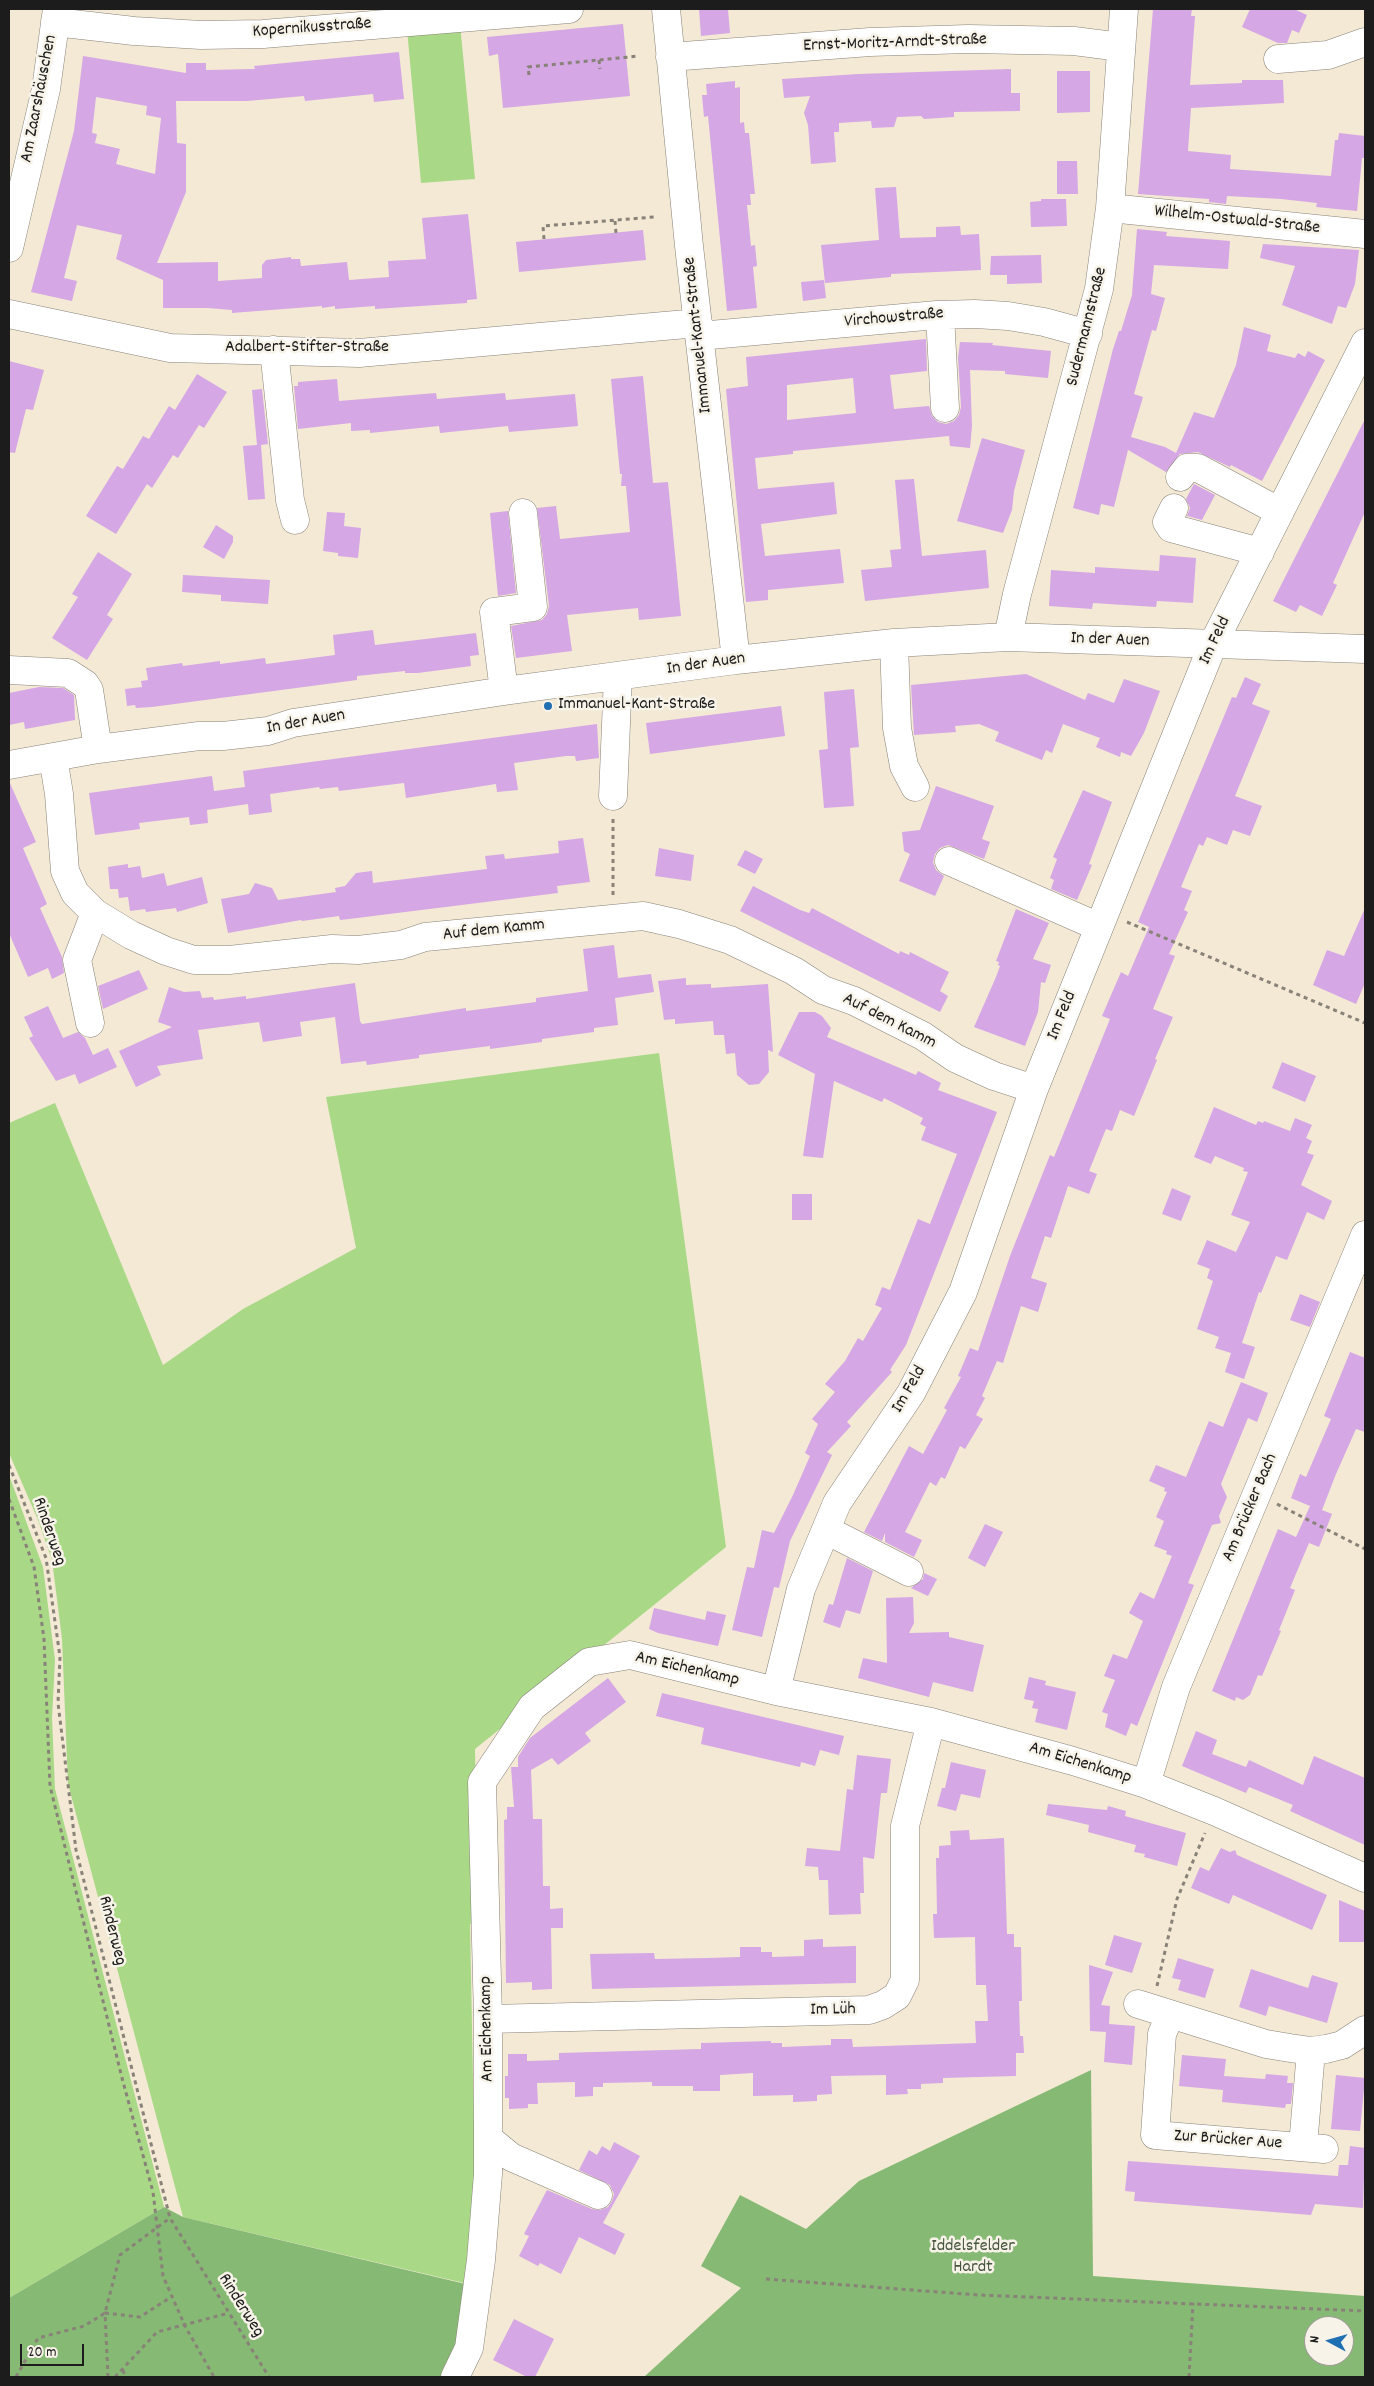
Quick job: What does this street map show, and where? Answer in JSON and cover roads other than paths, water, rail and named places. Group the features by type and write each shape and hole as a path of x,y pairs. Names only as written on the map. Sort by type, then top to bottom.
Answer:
{"street":[{"name":"Kopernikusstraße","path":"56,15 144,32 201,35 254,34 569,9"},
{"name":"Immanuel-Kant-Straße","path":"666,9 698,330 736,660"},
{"name":"Sudermannstraße","path":"1008,637 1017,594 1100,289 1110,208 1124,9"},
{"name":"Am Zaarshäuschen","path":"9,248 46,89 56,15"},
{"name":"Ernst-Moritz-Arndt-Straße","path":"670,58 870,42 968,39 1074,41 1121,47"},
{"path":"1278,59 1328,55 1365,42"},
{"name":"Wilhelm-Ostwald-Straße","path":"1110,208 1365,234"},
{"name":"Adalbert-Stifter-Straße","path":"9,314 170,348 359,353 698,330"},
{"path":"940,315 945,408"},
{"name":"Virchowstraße","path":"698,330 940,315 1008,316 1044,322 1088,334"},
{"name":"Im Feld","path":"776,1691 801,1589 837,1503 911,1393 963,1292 1034,1089 1213,644 1365,343"},
{"path":"274,350 290,500 295,520"},
{"path":"1180,477 1187,468 1198,468 1280,512"},
{"path":"1174,508 1167,522 1171,528 1260,552"},
{"path":"504,691 494,612 533,607 523,513"},
{"name":"In der Auen","path":"9,765 98,748 268,730 293,723 504,691 736,660 894,642 1008,637 1365,649"},
{"path":"894,642 897,728 904,766 915,787"},
{"path":"9,670 68,673 85,684 89,690 98,748"},
{"path":"613,796 618,676"},
{"name":"Auf dem Kamm","path":"52,757 59,794 65,870 75,893 95,913 132,936 166,951 194,960 229,960 332,949 358,950 401,945 426,937 644,916 679,924 730,940 794,972 823,990 854,1001 922,1036 956,1058 994,1076 1034,1089"},
{"path":"949,861 1102,919"},
{"path":"90,1023 77,960 95,913"},
{"name":"Am Brücker Bach","path":"1146,1784 1176,1687 1365,1235"},
{"path":"826,1530 908,1572"},
{"name":"Am Eichenkamp","path":"455,2377 469,2348 481,2260 489,2138 482,1782 532,1706 589,1662 630,1655 776,1691 931,1722 1073,1761 1146,1784 1214,1811 1365,1878"},
{"name":"Im Lüh","path":"488,2019 869,2010 883,2005 897,1996 905,1980 905,1826 931,1722"},
{"name":"Zur Brücker Aue","path":"1153,2009 1266,2044 1311,2050 1314,2148 1155,2135 1162,2034 1153,2009"},
{"path":"1311,2050 1342,2045 1365,2030"},
{"path":"489,2138 511,2158 598,2195"}],"place":[{"name":"Immanuel-Kant-Straße","path":"548,706"}],"park label":[{"name":"Iddelsfelder Hardt","path":"973,2258"}]}
